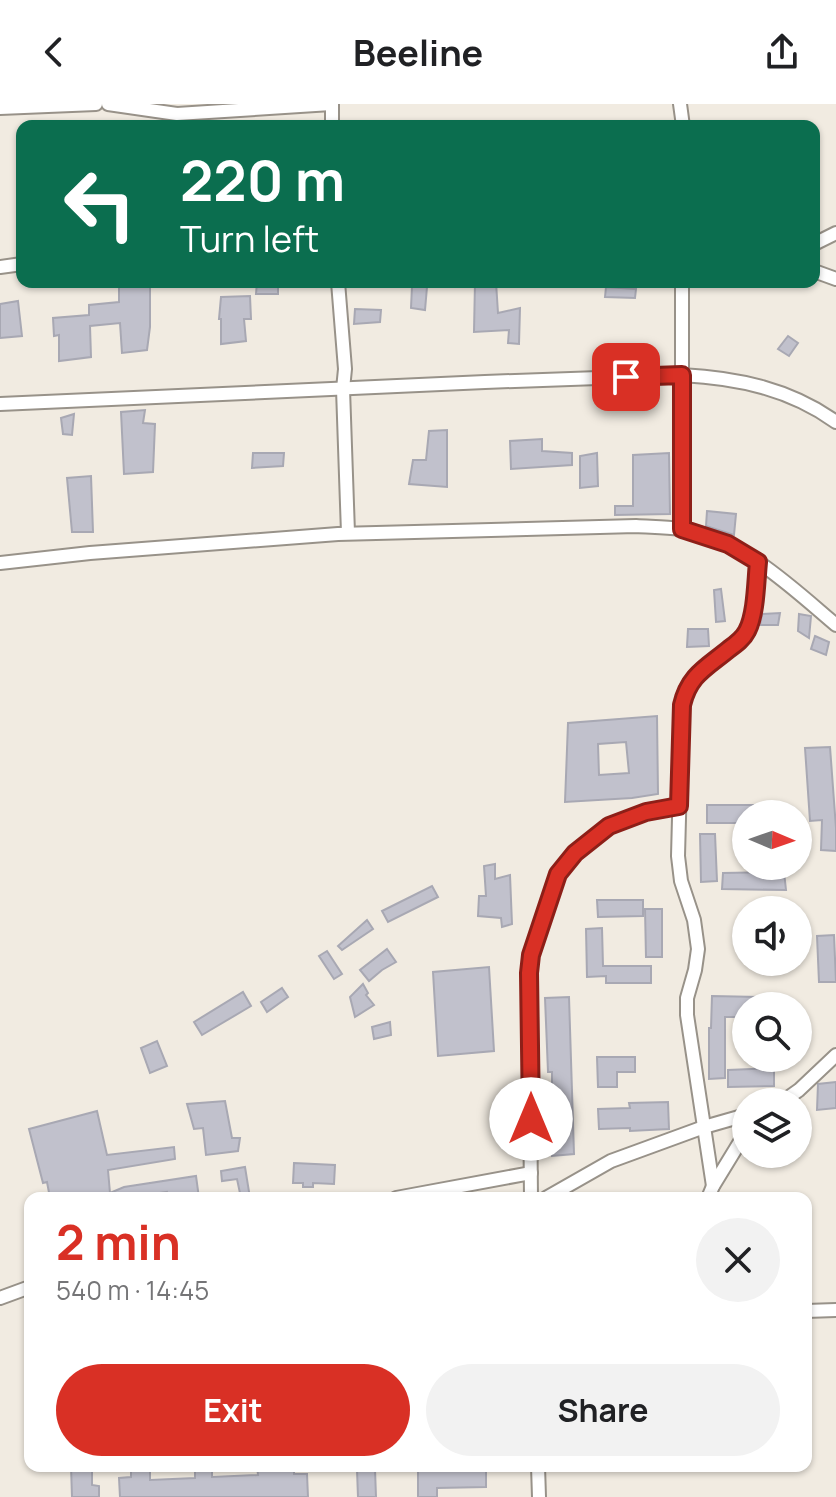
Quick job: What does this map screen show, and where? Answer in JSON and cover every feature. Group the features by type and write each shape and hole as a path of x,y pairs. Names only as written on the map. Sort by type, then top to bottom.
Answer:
{"street":[{"path":"0,108 96,104"},
{"path":"108,104 177,114 332,104"},
{"path":"338,288 345,369 348,533"},
{"path":"682,288 682,529"},
{"path":"0,404 682,375 709,376 772,389 814,406 836,422"},
{"path":"0,563 348,533 636,526 682,529 728,544 773,571 836,625"},
{"path":"711,1192 687,1015 687,998 698,949 678,856 682,705 686,689 694,677 746,632 751,620 758,562"},
{"path":"531,1192 529,973 531,955 558,874 575,853 609,826 646,812 679,806"},
{"path":"801,1088 836,1055"},
{"path":"557,1192 611,1161 732,1119"},
{"path":"711,1192 732,1156"},
{"path":"428,1192 531,1173"},
{"path":"0,1298 24,1289"},
{"path":"812,1311 836,1310"},
{"path":"538,1472 539,1497"}],"building":[{"path":"119,288 150,288 147,350 122,353 120,323 90,326 91,357 59,361 59,335 54,336 53,318 89,315 89,305 119,302"},
{"path":"256,288 278,288 278,294 256,294"},
{"path":"412,288 427,288 425,310 411,308"},
{"path":"475,288 496,288 498,313 520,308 519,344 508,343 509,330 474,332"},
{"path":"606,288 636,289 635,298 605,297"},
{"path":"250,296 251,319 244,319 246,341 221,344 221,297"},
{"path":"18,301 22,336 0,338 0,304"},
{"path":"355,309 381,310 380,322 354,324"},
{"path":"788,336 798,343 789,356 778,349"},
{"path":"145,410 143,423 155,424 153,472 124,474 121,412"},
{"path":"74,414 72,435 63,434 61,418"},
{"path":"447,430 447,487 409,484 413,460 426,460 429,431"},
{"path":"542,439 542,451 572,453 572,465 511,469 510,441"},
{"path":"253,453 284,453 283,466 252,468"},
{"path":"597,453 598,486 580,488 580,456"},
{"path":"669,453 670,514 615,515 615,506 633,506 633,455"},
{"path":"91,476 93,532 72,532 67,478"},
{"path":"707,511 736,514 734,535 706,526"},
{"path":"721,589 725,621 716,622 714,590"},
{"path":"780,613 778,625 760,625 762,614"},
{"path":"799,614 811,616 809,638 798,631"},
{"path":"688,629 708,629 709,646 687,647"},
{"path":"815,636 829,642 826,655 811,649"},
{"path":"657,716 658,794 565,802 568,723","holes":["626,742 629,773 599,775 598,744"]},
{"path":"830,747 836,851 821,850 822,820 812,821 805,748"},
{"path":"707,805 732,805 732,823 707,823"},
{"path":"700,834 715,834 717,881 701,882"},
{"path":"495,864 495,879 510,875 512,924 502,927 501,918 478,916 479,896 486,896 484,866"},
{"path":"723,873 732,873 732,880 785,880 786,890 722,889"},
{"path":"432,886 438,897 388,922 382,911"},
{"path":"597,900 643,900 643,916 598,917"},
{"path":"645,909 662,909 662,957 646,957"},
{"path":"367,920 373,929 342,950 338,946"},
{"path":"602,928 603,966 651,966 651,983 606,983 606,976 587,977 586,929"},
{"path":"834,935 836,982 819,982 817,936"},
{"path":"387,949 396,962 369,981 360,970"},
{"path":"327,951 342,974 334,979 319,956"},
{"path":"489,967 494,1051 438,1056 433,972"},
{"path":"363,984 368,993 366,995 374,1005 355,1017 350,997"},
{"path":"282,988 288,997 267,1012 261,1002"},
{"path":"243,992 251,1006 202,1035 194,1022"},
{"path":"712,996 732,996 732,1017 725,1017 725,1078 709,1079"},
{"path":"569,997 574,1154 552,1156 552,1072 548,1072 545,998"},
{"path":"390,1022 391,1035 374,1039 372,1027"},
{"path":"157,1041 167,1066 150,1073 141,1048"},
{"path":"597,1057 635,1057 635,1072 617,1072 617,1087 598,1087"},
{"path":"728,1070 774,1072 774,1086 728,1087"},
{"path":"836,1082 836,1108 817,1110 818,1084"},
{"path":"225,1101 232,1138 240,1138 238,1151 206,1155 203,1128 194,1129 187,1104"},
{"path":"668,1102 669,1129 599,1129 598,1109 630,1108 629,1103"},
{"path":"97,1111 107,1155 174,1147 175,1159 108,1170 110,1192 49,1192 47,1182 43,1183 29,1129"},
{"path":"294,1163 335,1165 334,1184 313,1183 313,1187 303,1187 303,1183 293,1183"},
{"path":"245,1167 249,1192 240,1192 237,1179 222,1181 221,1171"},
{"path":"196,1176 198,1192 112,1192 124,1187"},
{"path":"71,1472 92,1472 92,1485 99,1486 99,1497 72,1497"},
{"path":"131,1472 150,1472 150,1480 195,1478 195,1472 212,1472 212,1477 294,1472 307,1474 308,1497 120,1497 119,1478 131,1477"},
{"path":"357,1472 375,1472 376,1497 358,1497"},
{"path":"418,1472 486,1472 486,1487 437,1488 437,1497 418,1497"}],"route":[{"path":"531,1119 529,973 531,955 558,874 575,853 609,826 646,812 679,806 682,705 686,689 694,677 739,641 751,620 758,562 728,544 682,529 682,375 626,377"}]}
